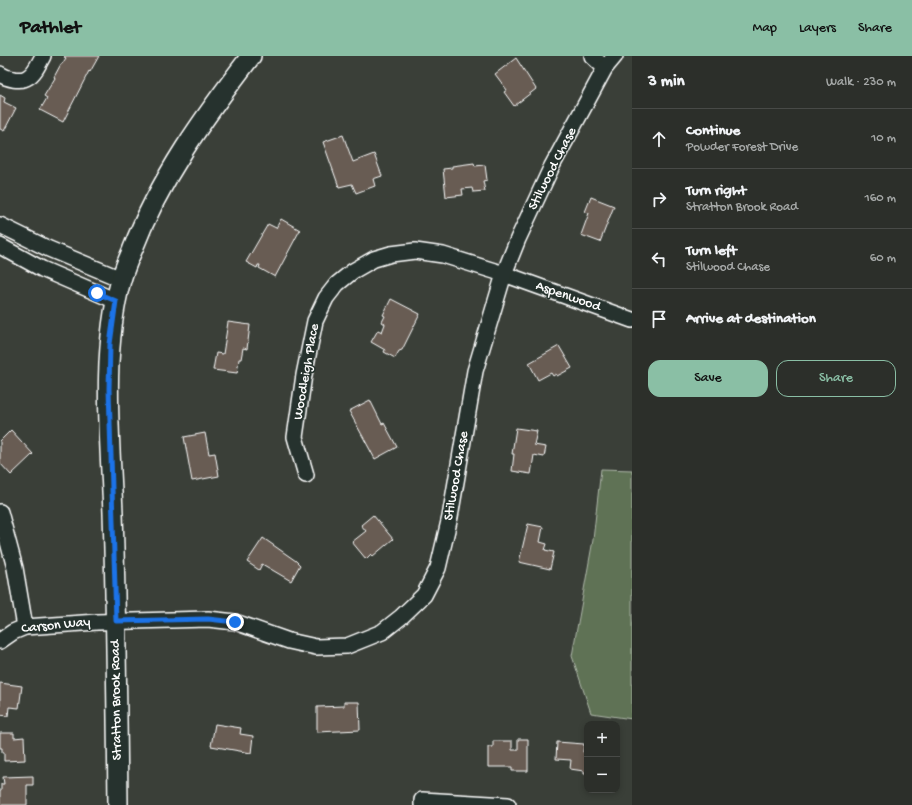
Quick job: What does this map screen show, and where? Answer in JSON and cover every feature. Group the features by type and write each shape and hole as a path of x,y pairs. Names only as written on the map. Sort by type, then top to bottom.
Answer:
{"street":[{"path":"0,74 15,79 28,78 34,72 43,56"},
{"name":"Stratton Brook Road","path":"118,805 116,621 109,389 110,344 116,301 121,279 142,224 178,157 208,112 251,56"},
{"path":"592,56 610,62"},
{"name":"Stilwood Chase","path":"116,621 208,619 235,622 289,641 316,647 347,646 382,632 401,617 424,595 438,568 450,517 475,371 504,274 518,239 552,166 610,62"},
{"path":"0,226 48,249 121,279"},
{"path":"0,246 42,269 116,301"},
{"name":"Woodleigh Place","path":"306,475 295,437 304,375 315,321 326,298 337,284 353,271 374,259 391,254 415,251 443,255 504,274"},
{"name":"Aspenwood","path":"504,274 632,320"},
{"path":"0,512 15,568 25,627"},
{"name":"Carson Way","path":"0,641 13,632 25,627 116,621"},
{"path":"422,803 508,805"}],"green space":[{"path":"601,469 632,470 632,719 591,713 572,656 593,540"}],"building":[{"path":"99,56 90,72 89,71 63,122 40,110 47,98 44,96 55,78 54,77 61,64 66,58 64,57"},
{"path":"516,58 536,89 514,106 504,92 507,90 495,74"},
{"path":"0,95 5,98 4,102 16,108 4,131 0,129"},
{"path":"343,135 353,162 374,154 382,176 373,179 375,186 356,193 352,184 339,187 323,142"},
{"path":"474,163 475,166 485,165 487,180 483,181 485,191 473,192 472,188 462,189 463,195 446,197 443,169 452,168 452,166"},
{"path":"591,197 614,206 600,242 581,235 589,213 585,212"},
{"path":"281,219 300,230 275,277 259,268 260,265 258,265 257,268 246,262 268,224 276,228"},
{"path":"391,299 420,314 402,350 399,351 395,358 371,342 378,330 382,332 385,324 382,322 385,316 383,315"},
{"path":"228,322 250,325 247,349 243,348 241,359 239,359 237,373 213,370 216,353 223,354"},
{"path":"559,346 572,368 557,376 556,374 553,376 551,373 538,380 529,363"},
{"path":"370,400 382,424 384,423 397,447 375,459 349,411"},
{"path":"516,428 537,431 534,445 546,447 544,457 534,455 531,474 512,471 514,454 512,454"},
{"path":"11,430 33,454 11,475 0,463 0,441"},
{"path":"205,433 209,454 215,453 219,476 192,481 184,437"},
{"path":"373,515 393,539 373,556 371,554 366,559 352,542 366,531 361,525"},
{"path":"528,524 543,527 540,542 547,544 545,550 554,552 550,569 519,562"},
{"path":"263,538 300,565 291,581 262,564 259,570 247,562"},
{"path":"0,683 22,686 19,708 9,707 8,716 0,715"},
{"path":"344,702 359,702 360,730 317,732 317,707 344,706"},
{"path":"215,724 241,728 240,734 253,736 251,753 211,746"},
{"path":"0,733 14,733 14,738 24,737 25,760 4,761 4,752 2,752 2,748 0,748"},
{"path":"518,739 528,739 528,771 512,771 512,767 488,767 488,747 493,747 493,741 512,741 512,750 518,750"},
{"path":"557,742 584,744 584,771 570,769 571,760 556,759"},
{"path":"33,776 33,785 27,785 27,805 0,805 1,784 4,784 3,777"}],"route":[{"path":"97,293 116,301 110,344 109,389 116,621 208,619 235,622"}]}
